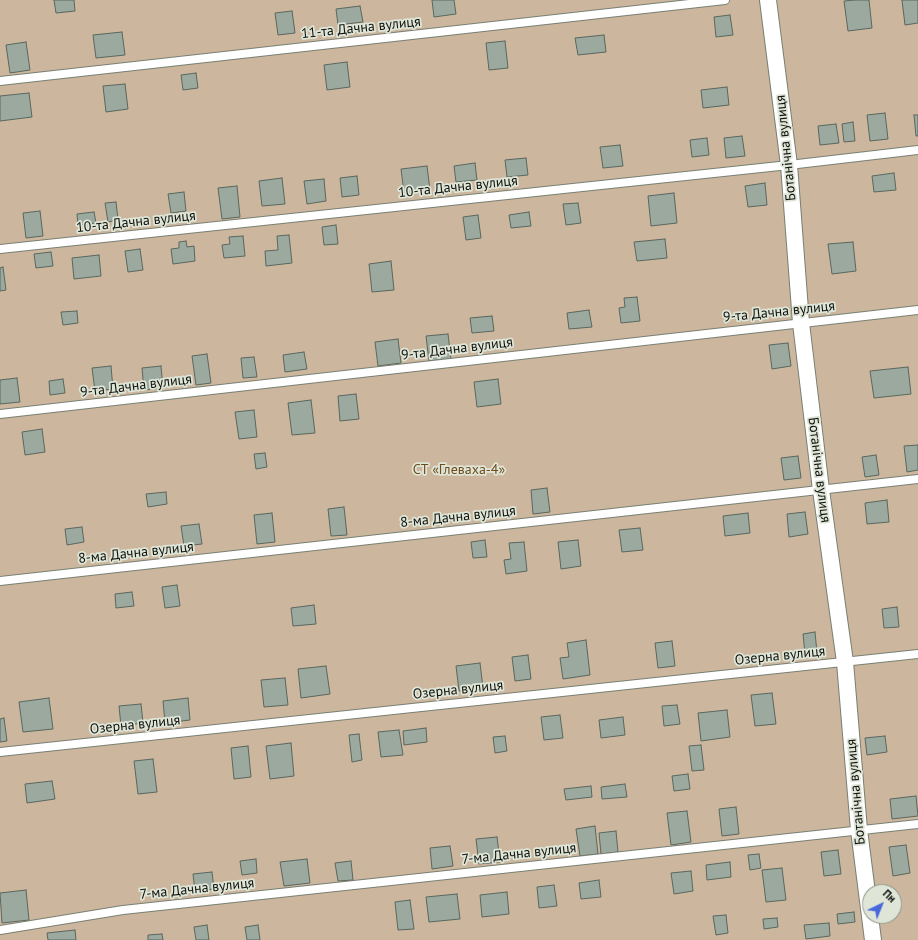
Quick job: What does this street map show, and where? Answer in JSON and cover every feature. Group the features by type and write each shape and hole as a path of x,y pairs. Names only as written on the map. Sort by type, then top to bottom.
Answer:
{"street":[{"name":"Ботанічна вулиця","path":"768,0 789,165 801,323 821,490 845,662 859,830 873,940"}],"lane":[{"name":"11-та Дачна вулиця","path":"0,82 725,0"},
{"name":"10-та Дачна вулиця","path":"0,249 918,150"},
{"name":"9-та Дачна вулиця","path":"0,414 918,310"},
{"name":"8-ма Дачна вулиця","path":"0,581 918,479"},
{"name":"Озерна вулиця","path":"0,752 918,654"},
{"name":"7-ма Дачна вулиця","path":"0,930 123,910 918,824"}],"green space":[{"name":"СТ «Глеваха-4»","path":"0,0 918,0 918,940 0,940"}],"building":[{"path":"54,0 74,0 75,11 56,13"},
{"path":"432,0 454,0 456,14 434,17"},
{"path":"869,0 872,28 848,31 844,1"},
{"path":"902,0 918,0 918,23 905,25"},
{"path":"360,6 363,22 338,25 336,9"},
{"path":"292,11 295,33 278,35 275,13"},
{"path":"730,15 733,35 716,37 714,17"},
{"path":"122,32 125,55 96,58 93,35"},
{"path":"604,35 606,52 578,55 575,38"},
{"path":"505,41 508,68 489,70 486,43"},
{"path":"26,42 30,70 10,73 6,45"},
{"path":"347,62 350,87 327,90 324,65"},
{"path":"196,73 198,88 183,90 181,75"},
{"path":"125,84 128,109 106,112 103,86"},
{"path":"727,87 729,105 703,108 701,90"},
{"path":"29,93 32,117 0,121 0,96"},
{"path":"885,113 888,139 870,141 867,115"},
{"path":"914,115 918,115 918,136 916,136"},
{"path":"853,122 855,141 844,142 842,124"},
{"path":"836,124 839,143 820,145 818,126"},
{"path":"742,136 745,156 726,158 724,138"},
{"path":"707,138 709,155 692,157 690,140"},
{"path":"620,145 623,166 603,168 600,147"},
{"path":"526,158 528,175 507,177 505,160"},
{"path":"475,163 477,180 456,182 454,166"},
{"path":"427,166 430,190 404,193 401,169"},
{"path":"894,173 896,190 874,192 872,176"},
{"path":"357,176 359,195 342,197 340,178"},
{"path":"282,178 285,204 262,206 259,181"},
{"path":"324,179 326,201 307,204 304,181"},
{"path":"765,183 767,205 748,207 745,186"},
{"path":"237,186 240,217 222,219 218,188"},
{"path":"184,192 186,211 171,213 168,194"},
{"path":"674,193 677,223 651,226 648,196"},
{"path":"116,202 118,220 108,222 105,203"},
{"path":"578,203 581,223 566,225 563,204"},
{"path":"40,211 43,236 26,238 23,213"},
{"path":"94,212 96,223 78,225 77,214"},
{"path":"529,212 531,226 511,228 509,215"},
{"path":"478,215 481,238 466,240 463,217"},
{"path":"336,225 338,244 324,245 322,227"},
{"path":"289,235 292,263 266,266 265,251 278,250 277,236"},
{"path":"243,236 245,256 224,258 222,245 230,244 229,237"},
{"path":"665,239 667,258 637,261 634,242"},
{"path":"186,241 187,247 194,246 195,261 173,264 171,249 179,248 179,242"},
{"path":"853,242 856,271 832,274 828,244"},
{"path":"140,249 143,270 128,272 125,251"},
{"path":"51,252 53,266 36,268 34,254"},
{"path":"99,255 101,276 74,279 72,258"},
{"path":"391,261 394,290 372,292 369,264"},
{"path":"3,267 6,290 0,291 0,268"},
{"path":"637,297 640,321 621,323 619,308 625,307 624,298"},
{"path":"589,310 592,327 569,329 567,313"},
{"path":"77,311 78,323 63,325 61,312"},
{"path":"492,316 494,331 472,333 470,318"},
{"path":"448,334 451,359 429,361 426,336"},
{"path":"398,339 401,363 378,366 375,342"},
{"path":"788,343 791,366 772,369 769,345"},
{"path":"304,352 307,369 285,372 283,355"},
{"path":"207,354 211,383 196,385 192,356"},
{"path":"254,357 257,377 243,378 241,358"},
{"path":"111,366 113,389 95,391 92,368"},
{"path":"161,366 163,388 144,390 142,368"},
{"path":"908,367 911,394 874,398 870,371"},
{"path":"17,378 20,402 0,404 0,380"},
{"path":"63,379 65,393 50,395 49,381"},
{"path":"498,379 501,404 477,407 474,382"},
{"path":"356,394 359,419 340,421 338,396"},
{"path":"311,400 315,433 292,435 288,403"},
{"path":"254,410 257,437 239,439 235,412"},
{"path":"42,429 45,452 25,455 22,432"},
{"path":"918,445 918,470 907,472 904,446"},
{"path":"265,453 267,467 256,469 254,454"},
{"path":"876,455 879,475 865,477 862,457"},
{"path":"798,456 801,478 784,480 781,458"},
{"path":"547,488 550,512 533,514 531,490"},
{"path":"166,492 167,504 148,507 146,494"},
{"path":"887,500 889,522 867,524 865,503"},
{"path":"344,507 347,535 331,536 328,509"},
{"path":"805,512 808,534 789,537 787,514"},
{"path":"272,513 275,542 257,544 254,515"},
{"path":"748,513 750,533 725,536 723,516"},
{"path":"199,524 202,544 184,546 181,526"},
{"path":"82,527 84,542 67,545 65,529"},
{"path":"640,528 643,550 622,552 619,530"},
{"path":"485,540 487,557 473,558 471,542"},
{"path":"578,540 581,566 561,569 558,542"},
{"path":"524,542 527,571 506,574 504,560 511,559 509,543"},
{"path":"177,585 180,606 165,608 162,587"},
{"path":"132,592 134,606 116,608 115,594"},
{"path":"314,605 316,624 293,626 291,608"},
{"path":"897,607 899,627 884,628 882,609"},
{"path":"815,632 817,653 805,654 803,634"},
{"path":"586,640 590,675 563,679 560,658 569,657 567,643"},
{"path":"672,641 675,666 658,668 655,643"},
{"path":"528,655 531,679 515,681 512,657"},
{"path":"480,663 483,688 459,691 456,666"},
{"path":"326,666 330,694 301,698 298,669"},
{"path":"285,678 288,705 264,707 261,680"},
{"path":"772,693 776,724 755,726 751,695"},
{"path":"49,698 53,729 23,732 19,702"},
{"path":"188,698 190,720 165,723 163,701"},
{"path":"141,704 143,723 121,726 119,706"},
{"path":"677,705 680,724 664,726 662,706"},
{"path":"727,710 730,737 701,741 698,713"},
{"path":"560,715 563,738 544,740 541,717"},
{"path":"623,717 625,735 601,738 599,720"},
{"path":"4,718 7,741 0,742 0,719"},
{"path":"426,728 427,742 404,745 403,731"},
{"path":"399,730 403,755 381,757 378,732"},
{"path":"359,734 362,760 352,762 349,735"},
{"path":"505,736 507,751 495,753 493,737"},
{"path":"885,736 887,752 867,755 865,738"},
{"path":"291,743 294,776 270,779 266,746"},
{"path":"701,745 704,770 692,771 689,746"},
{"path":"248,746 251,777 234,779 231,748"},
{"path":"153,759 157,792 138,794 134,761"},
{"path":"688,774 690,789 674,791 672,776"},
{"path":"52,781 55,799 27,803 25,784"},
{"path":"625,784 627,797 602,799 601,787"},
{"path":"591,786 592,797 566,800 564,789"},
{"path":"916,796 918,816 892,819 890,799"},
{"path":"736,807 739,834 722,836 719,809"},
{"path":"687,811 691,842 671,845 667,813"},
{"path":"595,826 598,854 580,856 576,829"},
{"path":"616,831 618,852 601,854 599,833"},
{"path":"497,837 500,862 479,864 476,839"},
{"path":"906,845 910,873 893,876 889,847"},
{"path":"450,846 453,866 432,869 430,848"},
{"path":"838,850 841,874 824,876 821,852"},
{"path":"759,854 761,868 750,870 748,855"},
{"path":"256,859 257,873 242,875 240,861"},
{"path":"307,859 310,883 284,886 280,862"},
{"path":"351,861 353,880 338,881 335,863"},
{"path":"730,862 731,877 707,880 706,865"},
{"path":"782,868 786,900 766,902 762,870"},
{"path":"691,871 693,891 674,894 671,873"},
{"path":"212,872 214,889 195,891 193,874"},
{"path":"599,880 601,897 581,899 579,883"},
{"path":"554,885 557,906 539,908 537,887"},
{"path":"26,890 29,920 2,923 0,893"},
{"path":"507,892 509,914 482,917 480,895"},
{"path":"457,894 460,919 429,922 426,897"},
{"path":"410,900 414,929 398,930 395,902"},
{"path":"854,912 855,922 838,924 837,914"},
{"path":"726,915 728,933 716,935 713,916"},
{"path":"777,918 778,927 764,929 763,919"},
{"path":"829,923 830,936 806,939 804,925"},
{"path":"207,925 209,940 196,940 194,927"},
{"path":"258,925 260,940 247,940 245,927"},
{"path":"75,930 76,940 48,940 47,933"},
{"path":"162,934 163,940 148,940 148,935"}]}
